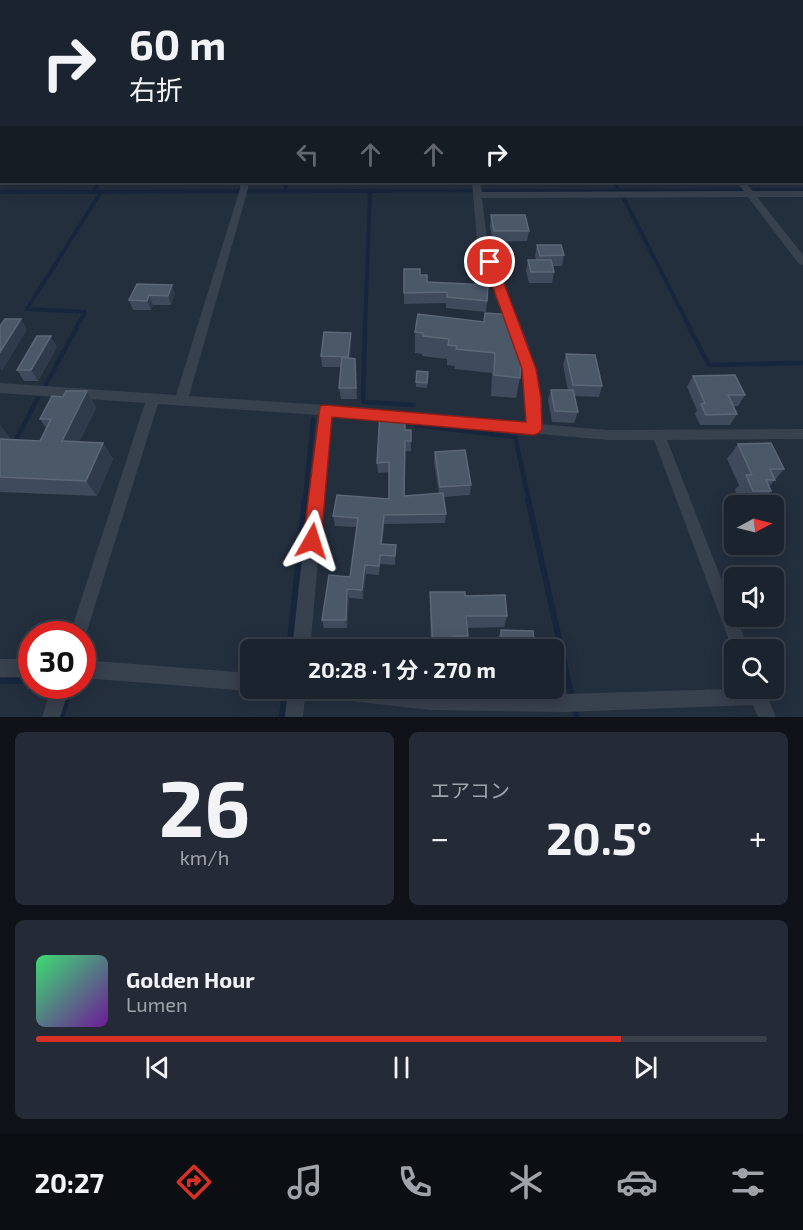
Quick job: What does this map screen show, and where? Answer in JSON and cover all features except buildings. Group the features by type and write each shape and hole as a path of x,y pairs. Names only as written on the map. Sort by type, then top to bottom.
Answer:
{"street":[{"path":"742,183 803,262"},
{"path":"181,401 243,188"},
{"path":"534,429 529,369 522,344 482,240 477,188 621,195 803,194"},
{"path":"0,388 325,410 534,429 659,436 803,434"},
{"path":"82,621 153,399"},
{"path":"302,639 325,410"},
{"path":"659,436 737,639"},
{"path":"0,668 18,668"},
{"path":"96,670 240,681"},
{"path":"413,699 574,702 724,694"},
{"path":"51,717 57,699"},
{"path":"294,717 296,699"},
{"path":"760,699 766,717"}],"waterway":[{"path":"93,192 98,183"},
{"path":"284,191 288,183"},
{"path":"615,183 619,190"},
{"path":"370,191 619,190"},
{"path":"619,190 803,190"},
{"path":"93,192 370,191"},
{"path":"93,192 370,191"},
{"path":"365,328 370,191"},
{"path":"370,191 390,191"},
{"path":"620,191 690,328"},
{"path":"93,192 0,192 93,192"},
{"path":"76,328 85,312 27,309 101,192"},
{"path":"46,384 77,327"},
{"path":"365,327 363,402 413,405"},
{"path":"689,327 709,365 803,363"},
{"path":"14,443 38,398"},
{"path":"305,500 313,419"},
{"path":"416,425 515,437 529,500"},
{"path":"290,639 305,499"},
{"path":"528,499 572,698"},
{"path":"0,681 18,681"},
{"path":"61,717 67,699"},
{"path":"282,717 284,699"},
{"path":"574,706 577,717"}],"route":[{"path":"312,541 325,410 534,429 529,369 522,344 490,262"}]}
